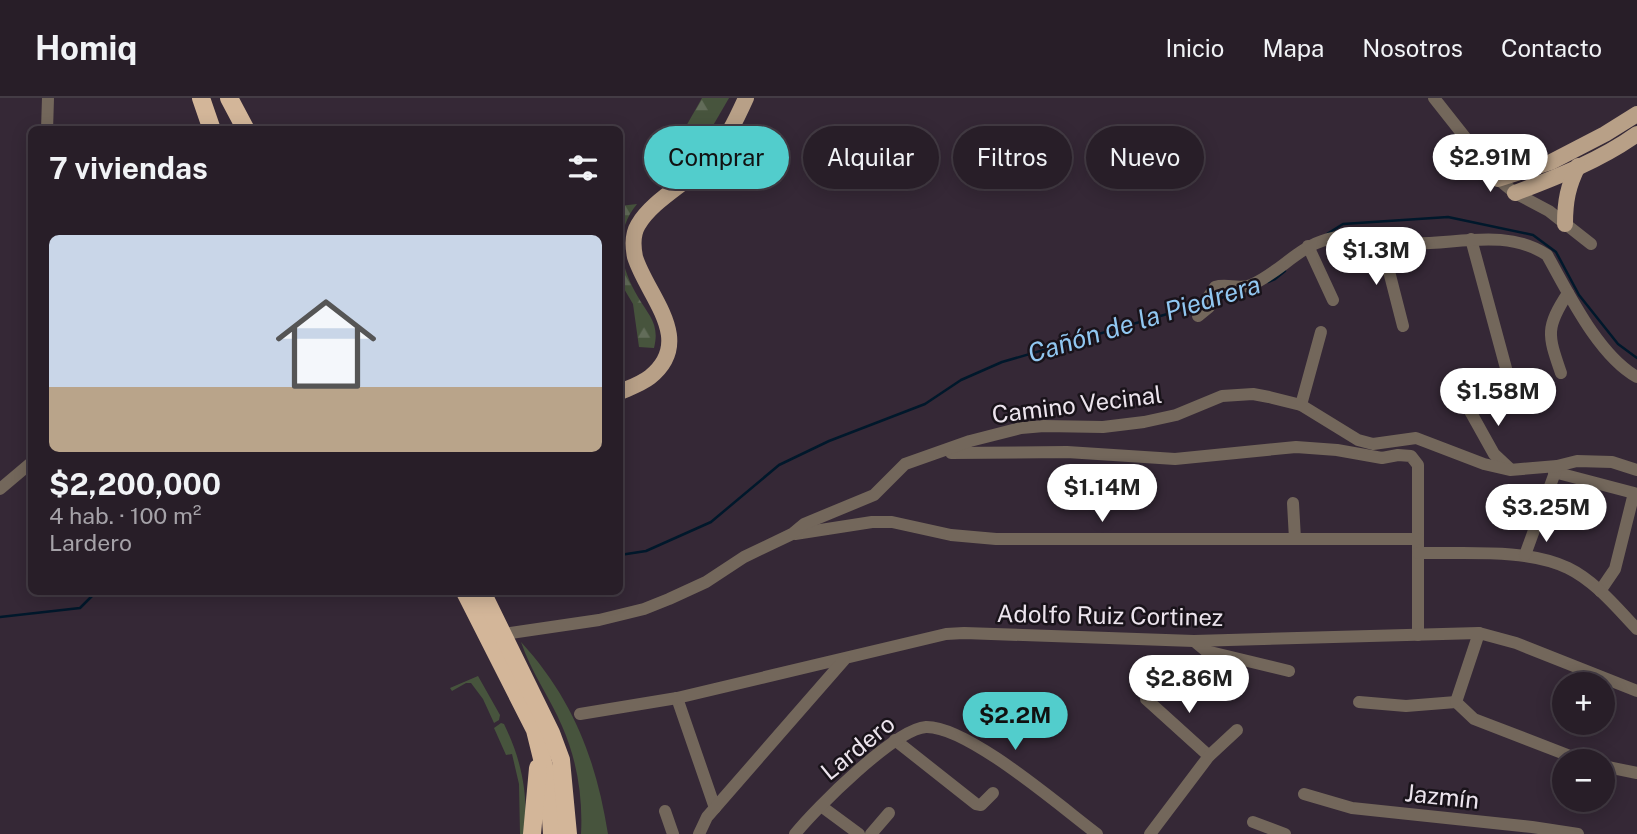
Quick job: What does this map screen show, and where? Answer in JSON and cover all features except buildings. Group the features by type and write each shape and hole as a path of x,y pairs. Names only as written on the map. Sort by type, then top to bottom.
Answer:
{"highway":[{"path":"201,98 211,126"},
{"path":"229,98 244,126"},
{"path":"467,595 535,730 547,777 552,834"},
{"path":"484,595 538,703 561,760 568,834"},
{"path":"532,834 538,781 535,730"}],"main road":[{"path":"623,390 649,377 666,355 669,342 665,317 635,257 637,226 710,158 729,134 746,98"},
{"path":"1498,179 1551,162 1637,114"},
{"path":"1515,193 1578,166 1623,144 1637,134"},
{"path":"1565,223 1565,201 1578,166"}],"street":[{"path":"47,126 48,98"},
{"path":"1434,98 1498,179 1515,193 1549,211 1591,244"},
{"path":"1198,316 1209,307 1209,296 1215,287 1247,287 1259,282 1308,246 1347,235 1366,235 1404,243 1471,239 1515,242 1548,255 1592,332 1627,371 1637,377"},
{"path":"1471,239 1507,372 1514,382 1530,391"},
{"path":"1381,240 1403,326"},
{"path":"1308,246 1333,300"},
{"path":"1561,373 1550,340 1554,314 1568,293"},
{"path":"1301,405 1321,332"},
{"name":"Camino Vecinal","path":"504,634 573,625 644,609 706,582 744,557 792,534 804,524 874,495 905,464 970,441 1021,428 1103,427 1144,422 1176,415 1222,396 1261,395 1301,405 1358,440 1373,444 1416,438 1484,464 1510,470 1556,469 1577,461 1612,462 1637,470"},
{"path":"1465,402 1494,454 1510,470"},
{"path":"940,453 1067,452 1175,459 1297,447 1338,450 1382,458 1398,454 1411,456 1418,465 1418,635"},
{"path":"0,489 28,465"},
{"path":"1525,555 1556,469 1630,491 1634,496 1615,569 1600,591"},
{"path":"1293,503 1295,539"},
{"path":"792,534 861,523 892,522 951,536 996,540 1418,539"},
{"path":"1418,553 1525,555 1569,568 1600,591 1637,629"},
{"path":"1456,702 1479,632"},
{"name":"Adolfo Ruiz Cortinez","path":"580,713 677,698 954,633 1194,641 1479,632 1516,643 1637,691"},
{"path":"1194,641 1206,651 1289,671"},
{"path":"699,834 707,817 844,660"},
{"path":"677,698 715,808"},
{"path":"1146,699 1209,756"},
{"path":"1359,702 1406,706 1456,702 1474,719 1552,749"},
{"name":"Lardero","path":"795,834 827,810 895,740 907,732 925,727 940,728 982,748 1097,834"},
{"path":"1150,834 1209,756 1237,730"},
{"path":"895,740 976,804 981,805 993,793"},
{"path":"1615,768 1637,773"},
{"name":"Jazmín","path":"1304,794 1352,808 1578,834"},
{"path":"827,810 859,834"},
{"path":"664,811 673,834"},
{"path":"871,834 889,813"},
{"path":"1253,822 1286,834"}],"green space":[{"path":"702,98 729,98 713,126 686,126"},
{"path":"637,204 629,215 623,232 623,206"},
{"path":"623,262 632,286 654,326 654,348 639,347 633,304 623,287"},
{"path":"521,642 555,686 580,731 597,780 608,834 581,834 580,793 572,752"},
{"path":"478,676 500,715 499,720 494,723 483,699 471,683 452,691 450,688"},
{"path":"501,723 510,738 522,778 526,805 525,834 520,834 519,784 512,754 506,755 494,728"}],"waterway":[{"name":"Cañón de la Piedrera","path":"1327,234 1343,224 1448,217 1533,235 1556,252 1579,295 1618,344 1637,358"},
{"name":"Cañón de la Piedrera","path":"1268,282 1285,271"},
{"name":"Cañón de la Piedrera","path":"1215,300 1238,292"},
{"name":"Cañón de la Piedrera","path":"623,555 646,551 711,522 779,465 829,441 925,404 961,380 1002,362 1205,303"},
{"name":"Cañón de la Piedrera","path":"0,617 80,608 93,595"}]}
